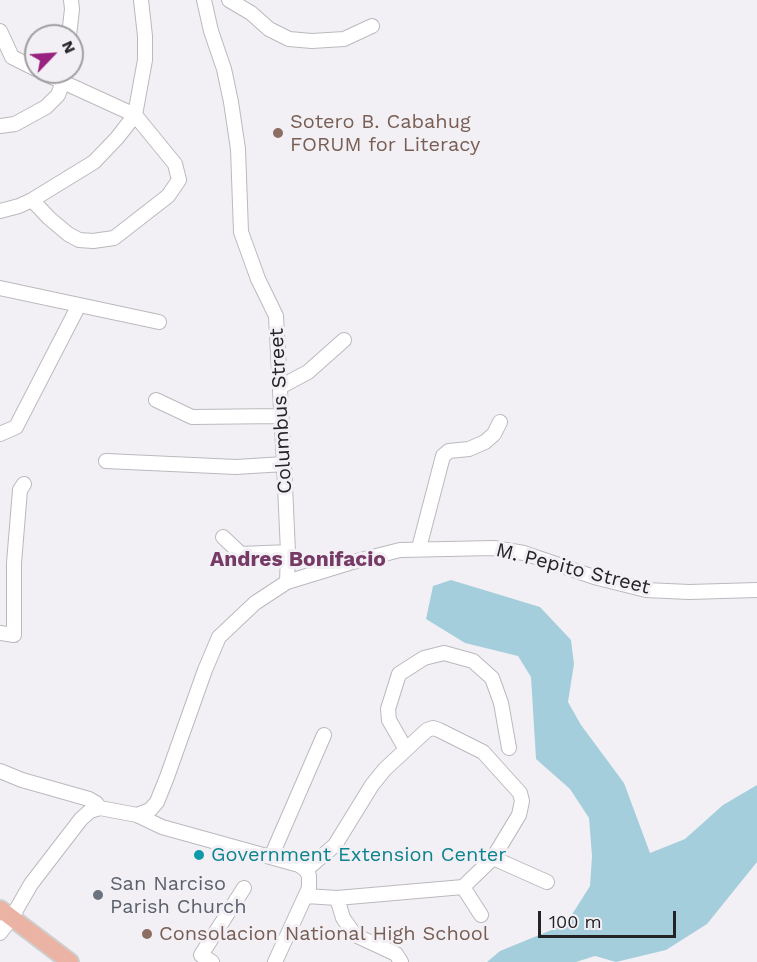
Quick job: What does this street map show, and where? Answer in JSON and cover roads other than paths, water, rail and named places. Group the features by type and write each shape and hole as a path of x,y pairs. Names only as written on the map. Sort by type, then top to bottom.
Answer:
{"main road":[{"path":"4,921 52,962"},
{"path":"4,921 70,962"}],"street":[{"path":"70,24 71,0"},
{"path":"0,211 32,200 94,162 135,115 145,60 141,0"},
{"name":"Columbus Street","path":"204,0 231,102 238,149 241,232 258,279 276,316 288,552 287,582"},
{"path":"229,0 251,13 269,29 289,39 312,41 344,39 372,26"},
{"path":"0,31 12,57 24,63"},
{"path":"0,126 15,124 46,107 58,95 62,84"},
{"path":"32,200 68,234 79,240 93,241 114,238 168,196 179,180 175,164 135,115 77,84"},
{"path":"0,288 159,322"},
{"path":"0,434 16,427 79,305"},
{"path":"280,387 308,372 344,340"},
{"path":"156,400 192,417 281,416"},
{"path":"419,548 443,456 449,451 469,449 485,442 494,434 500,422"},
{"path":"106,461 236,467 284,464"},
{"path":"0,633 14,635 14,563 20,490 24,483"},
{"path":"223,537 241,554 288,552"},
{"name":"M. Pepito Street","path":"137,815 150,810 157,802 219,636 255,603 287,582 400,550 494,548 524,553 594,577 646,590 688,592 757,590"},
{"path":"405,748 388,720 388,709 399,674 424,658 444,653 473,662 492,678 501,703 509,748"},
{"path":"306,870 335,845 372,785 405,748 427,730 433,728 439,730 483,752 520,793 522,801 519,814 493,858 463,887 337,898 306,896"},
{"path":"271,857 324,735"},
{"path":"0,771 22,780 89,799 100,808"},
{"path":"4,921 81,819 90,811 100,808 137,815 162,827 299,865 306,870 309,876 306,896 275,962"},
{"path":"493,858 547,882"},
{"path":"463,887 481,915"},
{"path":"212,962 201,955 244,888"},
{"path":"337,898 343,918 355,935 396,954 401,962"}],"water":[{"path":"451,580 540,607 571,640 574,664 568,702 581,725 624,783 650,853 685,839 723,805 757,785 757,862 707,924 666,950 616,962 595,956 576,962 487,962 500,951 566,924 590,886 592,856 589,818 570,789 536,759 531,677 518,656 465,643 426,619 433,586"}],"place":[{"name":"Sotero B. Cabahug FORUM for Literacy","path":"278,133"},
{"name":"Government Extension Center","path":"199,855"},
{"name":"San Narciso Parish Church","path":"98,895"},
{"name":"Consolacion National High School","path":"147,934"}],"district":[{"name":"Andres Bonifacio","path":"298,560"}]}
